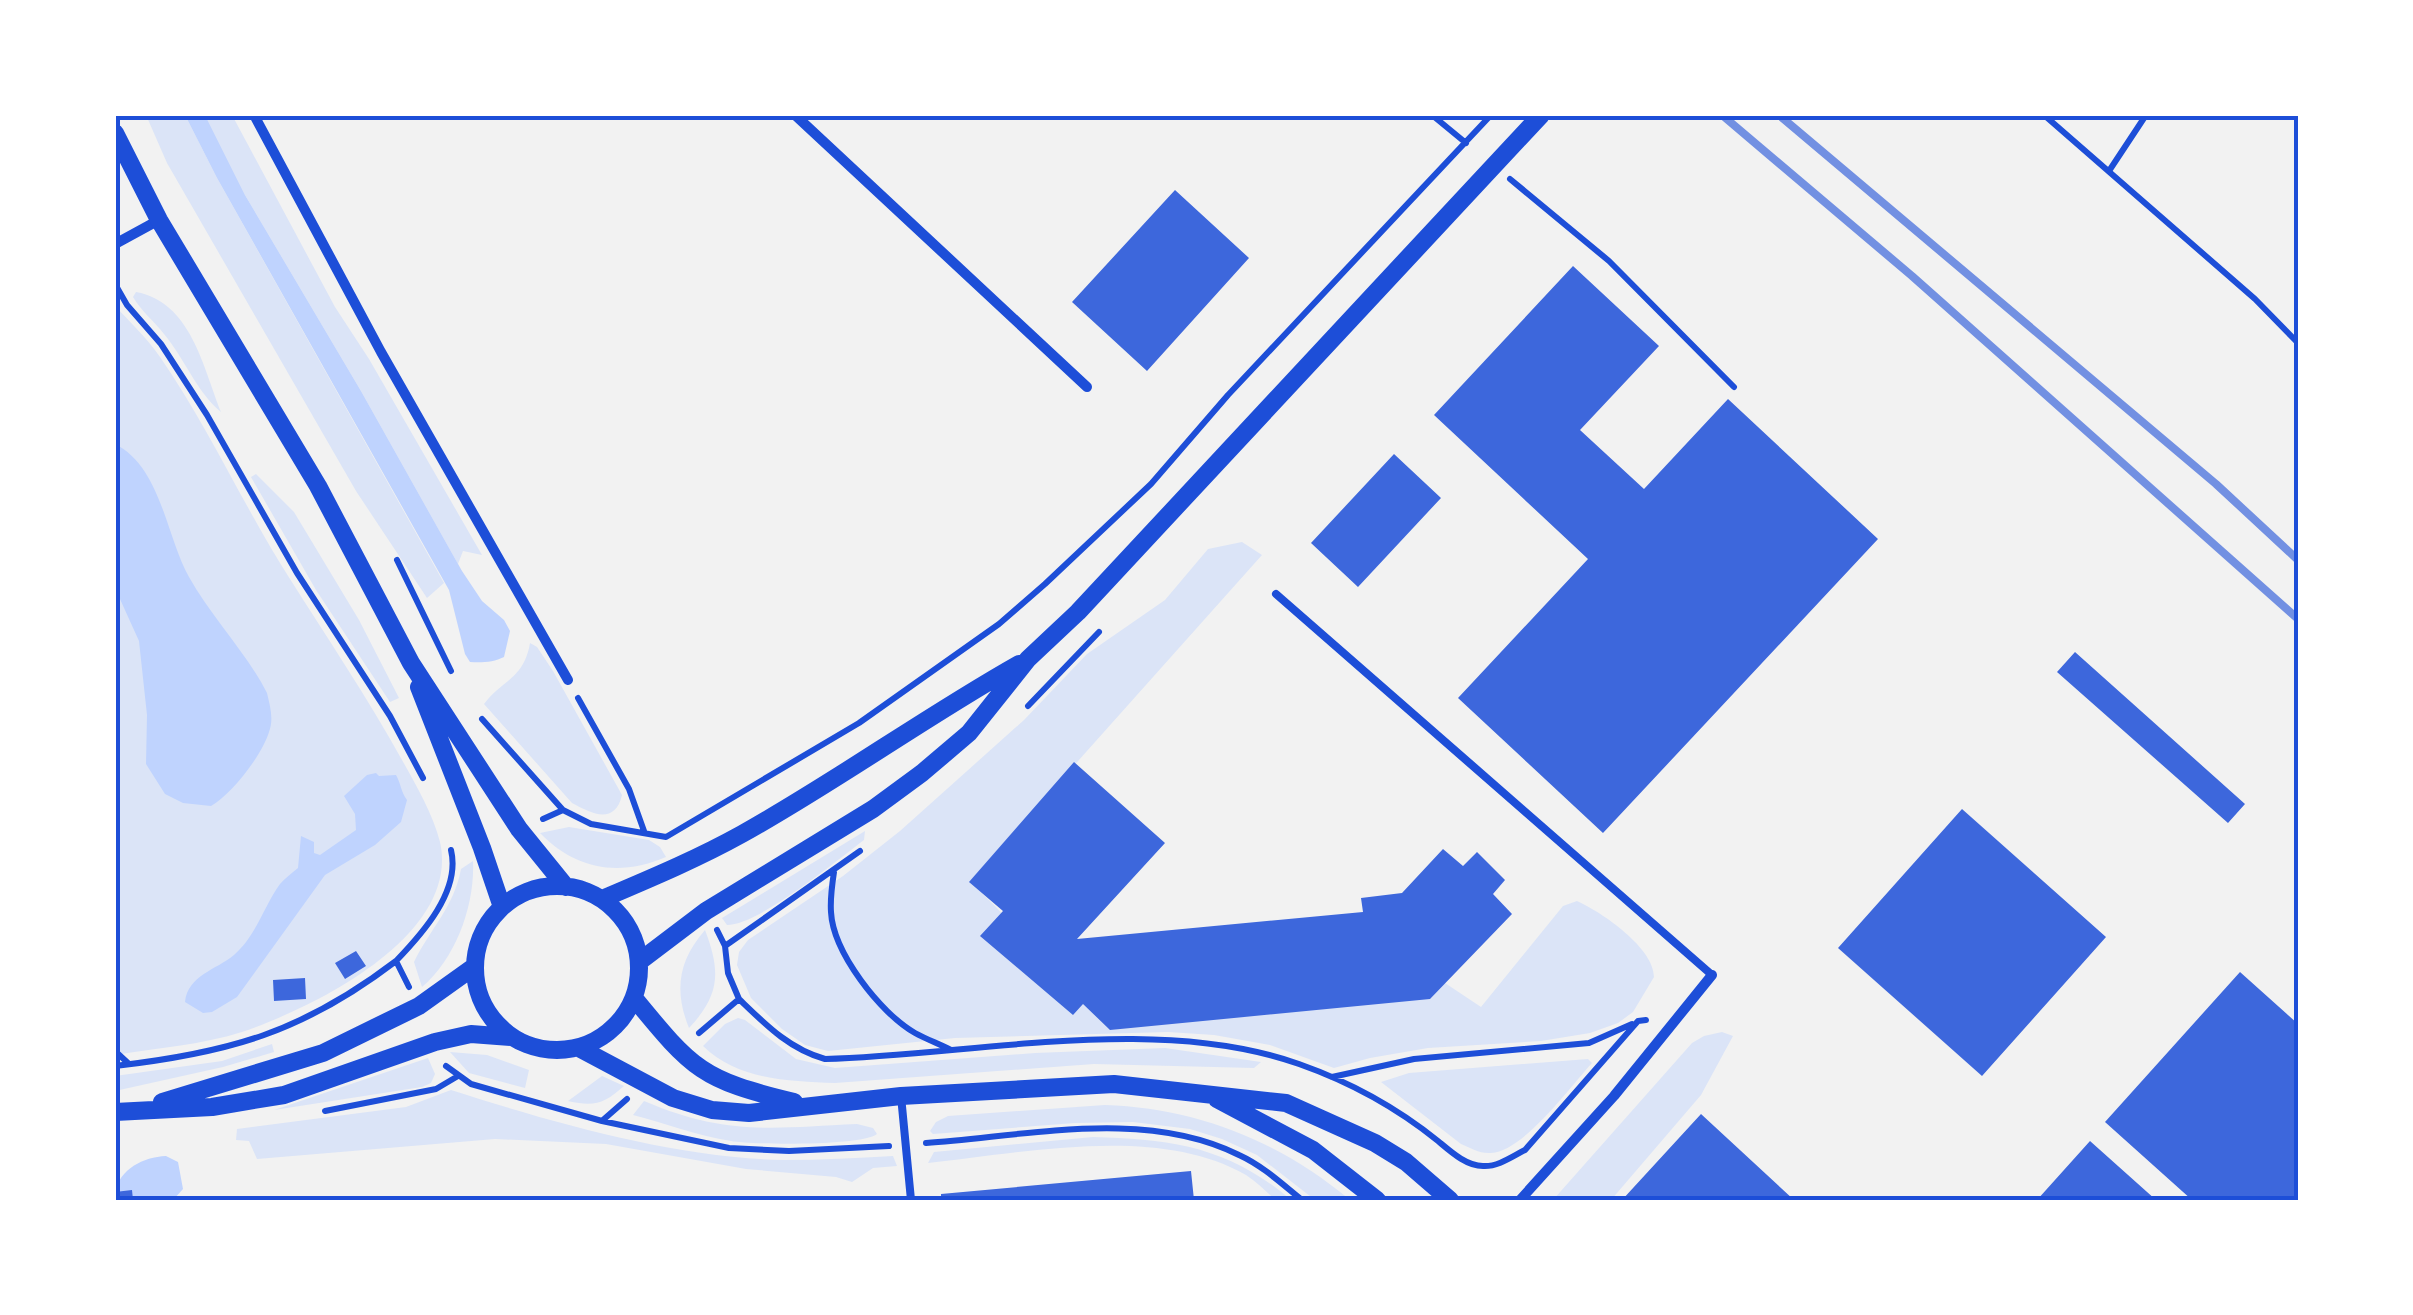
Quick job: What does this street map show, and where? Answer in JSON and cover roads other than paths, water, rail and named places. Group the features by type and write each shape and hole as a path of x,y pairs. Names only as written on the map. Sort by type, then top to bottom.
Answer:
{"street":[{"path":"254,115 381,352 568,680"},
{"path":"795,115 1087,387"},
{"path":"640,962 706,912 873,808 969,733 1028,659 1078,612 1541,115"},
{"path":"115,133 159,220 318,486 411,662 519,829 566,886"},
{"path":"115,244 159,220"},
{"path":"602,899 742,834 945,706 1028,659"},
{"path":"411,662 502,907"},
{"path":"566,886 602,899 620,915 634,936 640,962 634,998 621,1020 602,1037 579,1048 555,1051 532,1047 511,1036 484,1006 477,987 474,966 488,924 502,907 543,887 566,886"},
{"path":"142,1108 324,1053 418,1006 474,966"},
{"path":"1520,1200 1682,1015 1712,975"},
{"path":"634,998 678,1052 699,1069 741,1089 809,1106"},
{"path":"115,1112 212,1107 284,1094 435,1042 471,1034 511,1036"},
{"path":"579,1048 692,1106 748,1113 902,1096 1114,1084 1286,1103 1374,1143 1406,1162 1450,1200"},
{"path":"1208,1094 1313,1150 1376,1200"}],"lane":[{"path":"1276,594 1712,975"},
{"path":"902,1096 912,1200"}],"water":[{"path":"185,115 205,115 245,195 462,571 482,601 504,620 510,631 504,657 470,662 465,654 449,590"},
{"path":"115,444 143,469 153,485 189,577 267,693 271,722 265,741 237,783 211,806 183,803 165,794 146,764 147,715 139,641 115,588"},
{"path":"367,775 396,775 407,800 401,822 375,845 325,875 237,997 203,1013 185,1002 197,979 242,947 280,884 298,868 301,836 314,842 314,853 320,855 356,830 355,814 344,796"},
{"path":"166,1156 178,1162 183,1189 173,1200 133,1200 115,1192 122,1177 134,1166"}],"railway":[{"path":"1722,115 1912,276 2298,619"},
{"path":"1779,115 2216,484 2298,560"}]}
